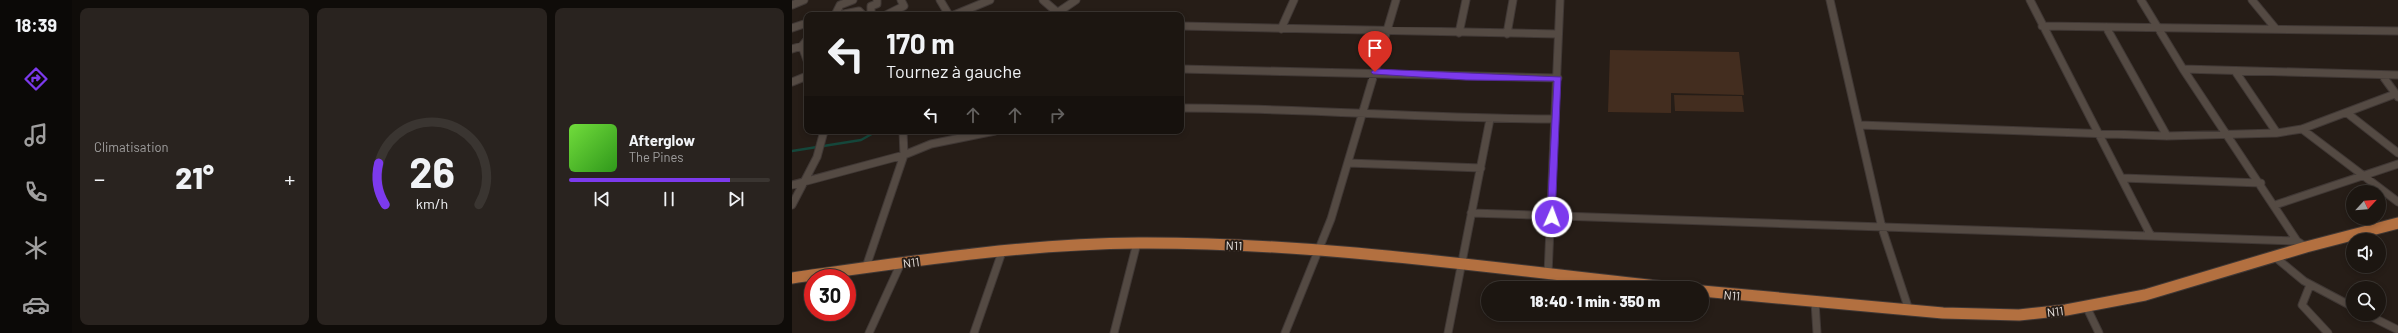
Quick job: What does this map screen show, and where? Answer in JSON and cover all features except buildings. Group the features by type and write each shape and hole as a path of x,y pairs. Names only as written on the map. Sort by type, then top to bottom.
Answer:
{"main road":[{"name":"N11","path":"1709,292 1909,310 1979,315 2019,315 2086,306 2145,295 2275,257 2302,244 2398,223"},
{"name":"N11","path":"792,278 866,267 1002,252 1078,245 1137,243 1233,245 1318,250 1612,281"}],"street":[{"path":"792,5 804,0"},
{"path":"836,12 840,5 853,0"},
{"path":"871,12 871,6 877,4 877,0"},
{"path":"892,12 904,6 901,0"},
{"path":"940,0 947,12"},
{"path":"961,12 968,9 976,2 990,0"},
{"path":"1043,0 1054,12"},
{"path":"1059,12 1076,0"},
{"path":"1281,29 1294,0"},
{"path":"1285,333 1331,219 1396,0"},
{"path":"1459,33 1466,0"},
{"path":"1507,34 1513,0"},
{"path":"1548,274 1558,78 1557,34 1560,0"},
{"path":"1830,0 1882,228 1909,310"},
{"path":"2030,0 2042,26 2100,133 2152,236"},
{"path":"2141,0 2183,69 2302,244"},
{"path":"2252,0 2276,30"},
{"path":"792,28 804,25"},
{"path":"1184,26 1557,34"},
{"path":"2042,26 2398,32"},
{"path":"2106,27 2167,136"},
{"path":"792,49 804,45"},
{"path":"1184,69 1375,72 1466,77 1558,78"},
{"path":"2183,69 2398,75"},
{"path":"2235,71 2277,133"},
{"path":"1859,125 2167,136 2277,133 2302,129 2396,96 2382,75"},
{"path":"792,82 804,77"},
{"path":"1184,108 1243,107 1490,119 1555,119"},
{"path":"2347,113 2398,152"},
{"path":"1448,333 1490,119"},
{"path":"2302,129 2398,202"},
{"path":"792,205 819,149 824,134"},
{"path":"866,267 904,155 903,134"},
{"path":"792,185 802,184 904,155 931,144 980,134"},
{"path":"1348,163 1481,168"},
{"path":"2275,205 2398,164"},
{"path":"2122,178 2261,184"},
{"path":"1471,214 2152,236 2302,244"},
{"path":"1114,333 1137,243"},
{"path":"974,333 1002,252"},
{"path":"2275,257 2310,285 2346,303"},
{"path":"869,333 901,263"},
{"path":"2310,285 2302,305 2328,333"},
{"path":"1815,302 1817,333"},
{"path":"2086,306 2099,333"},
{"path":"2313,317 2322,333"},
{"path":"2380,321 2398,330"}],"shaded area":[{"path":"1610,50 1739,52 1744,95 1671,93 1671,113 1608,112"},
{"path":"1674,95 1742,96 1744,112 1675,111"}],"waterway":[{"path":"792,151 861,140 872,134"}],"route":[{"path":"1375,72 1466,77 1558,78 1555,119 1552,217"}]}
